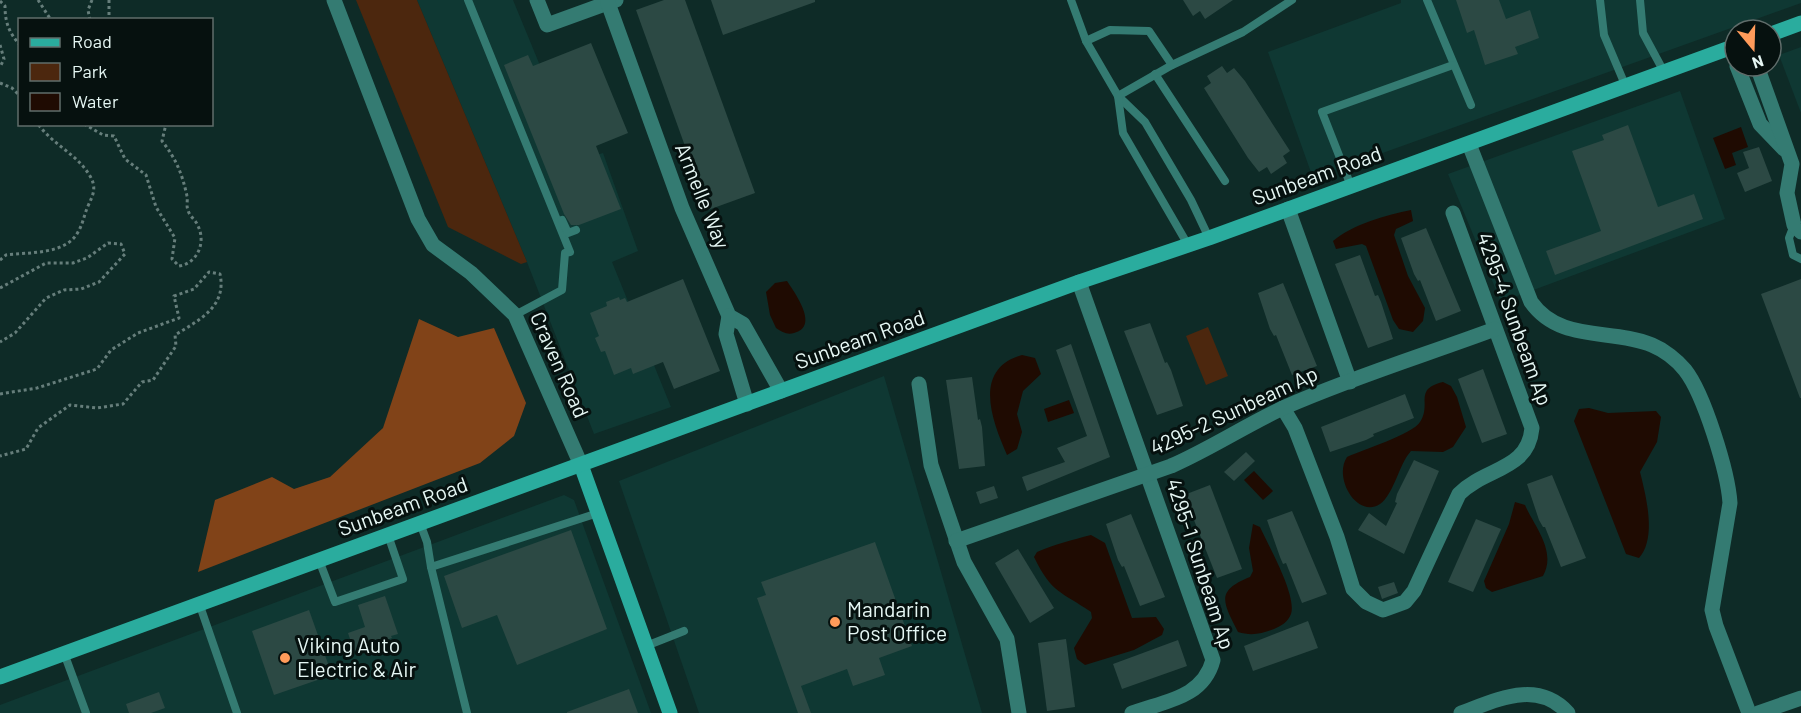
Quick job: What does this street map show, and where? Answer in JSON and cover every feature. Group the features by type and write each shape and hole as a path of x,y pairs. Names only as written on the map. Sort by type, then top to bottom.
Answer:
{"street":[{"name":"Craven Road","path":"334,0 418,219 433,245 471,273 515,315 581,465 670,713"},
{"path":"537,0 547,25 612,2"},
{"name":"Armelle Way","path":"612,2 682,208 729,316 743,324 781,391"},
{"path":"1783,30 1801,23"},
{"name":"Sunbeam Road","path":"0,677 1079,282 1209,238 1664,72 1723,55"},
{"path":"1742,78 1760,124 1788,153"},
{"path":"1761,78 1792,164 1787,193 1798,229"},
{"path":"1469,144 1531,302 1540,315 1565,329 1653,346 1685,370 1694,385 1725,467 1729,485 1730,503 1712,610 1749,713"},
{"path":"1288,209 1350,382"},
{"name":"4295-4 Sunbeam Ap","path":"1283,408 1295,428 1337,537 1353,589 1366,602 1383,610 1405,602 1414,591 1459,495 1469,484 1516,461 1530,442 1532,428 1453,213"},
{"name":"4295-1 Sunbeam Ap","path":"1079,282 1213,660 1209,675 1191,692 1132,713"},
{"path":"729,316 726,334 747,404"},
{"name":"4295-2 Sunbeam Ap","path":"956,541 1148,474 1201,453 1283,408 1495,329"},
{"path":"919,384 931,465 956,541 977,588 1007,639 1019,713"},
{"path":"1461,713 1524,693 1552,700 1568,713"},
{"path":"1758,713 1801,698"}],"lane":[{"path":"468,0 568,233 576,230"},
{"path":"1071,0 1086,41 1119,96 1145,122 1191,200 1209,238"},
{"path":"1119,96 1172,65 1243,32 1292,0"},
{"path":"1426,0 1471,105"},
{"path":"1600,0 1604,35 1626,87"},
{"path":"1640,0 1643,33 1664,72"},
{"path":"1086,41 1110,30 1149,31 1172,65"},
{"path":"1351,186 1322,112 1453,65"},
{"path":"1155,74 1225,181"},
{"path":"1119,96 1123,133 1188,245"},
{"path":"515,315 562,290 566,253 570,252 562,220"},
{"path":"1798,229 1788,238 1793,255 1801,259"},
{"path":"431,567 598,513"},
{"path":"420,523 428,542 431,567 467,713"},
{"path":"319,560 335,602 403,579 388,535"},
{"path":"200,603 237,713"},
{"path":"646,646 684,632"},
{"path":"64,653 86,713"}],"path":[{"path":"38,0 50,18"},
{"path":"90,18 88,10 92,0"},
{"path":"109,0 109,18"},
{"path":"0,2 5,6 4,19 11,35 18,43"},
{"path":"0,45 4,59 0,67"},
{"path":"0,83 12,88 18,94"},
{"path":"0,260 6,255 60,248 77,234 95,193 92,178 83,166 70,152 47,137 39,126"},
{"path":"87,126 103,135 114,135 125,159 146,175 156,207 176,237 172,259 179,266 191,260 201,249 202,235 198,224 188,211 187,196 181,180 179,164 162,141 165,126"},
{"path":"0,288 46,263 73,263 87,258 108,243 121,244 125,254 114,269 99,282 81,290 64,290 46,298 36,311 25,318 15,333 0,342"},
{"path":"0,394 37,388 97,369 111,350 138,333 179,318 174,296 194,289 209,272 220,274 220,296 211,312 175,335 176,346 153,380 142,382 123,404 97,408 70,405 38,428 26,449 0,456"}],"shaded area":[{"path":"417,0 513,0 579,160 603,153 638,251 612,262 671,407 594,434 527,262"},
{"path":"1401,0 1801,0 1801,3 1759,18 1723,18 1723,31 1313,178 1268,52 1401,3"},
{"path":"1801,47 1801,113 1783,66 1783,54"},
{"path":"1680,91 1725,219 1501,302 1448,174"},
{"path":"419,319 458,337 494,328 526,403 514,436 480,463 198,572 215,500 272,477 294,489 330,477 383,428"},
{"path":"884,376 982,713 699,713 619,481"},
{"path":"564,495 574,500 651,713 0,713 0,705"}],"green space":[{"path":"356,0 417,0 527,262 521,264 448,227"},
{"path":"1208,327 1228,376 1206,385 1186,336"}],"water":[{"path":"1741,127 1748,147 1732,153 1736,165 1725,169 1713,138"},
{"path":"1411,210 1413,221 1396,229 1394,235 1408,276 1425,308 1423,321 1413,332 1399,329 1393,320 1366,246 1362,244 1336,249 1333,241 1360,225"},
{"path":"787,281 800,301 805,317 805,324 801,330 791,334 776,328 770,315 766,292 775,283"},
{"path":"1022,355 1035,358 1041,374 1023,391 1017,414 1022,432 1017,449 1007,455 992,412 991,384 996,372 1006,362"},
{"path":"1443,382 1451,386 1457,397 1466,427 1453,447 1443,452 1411,451 1385,499 1380,504 1371,507 1363,506 1350,494 1345,485 1343,466 1347,457 1398,437 1415,427 1423,415 1428,389"},
{"path":"1069,400 1074,413 1048,422 1044,409"},
{"path":"1589,408 1608,413 1656,411 1661,417 1657,442 1640,472 1647,504 1649,528 1648,540 1639,558 1626,554 1574,421 1579,409"},
{"path":"1254,471 1273,491 1263,500 1244,480"},
{"path":"1515,502 1525,505 1543,539 1547,567 1543,576 1492,592 1486,588 1484,581 1509,524"},
{"path":"1253,524 1260,527 1275,557 1286,583 1292,606 1290,617 1282,625 1265,632 1252,634 1238,632 1225,598 1231,587 1250,577 1253,571 1249,548"},
{"path":"1091,535 1105,543 1132,618 1156,617 1164,629 1162,635 1134,650 1085,665 1077,659 1074,648 1092,618 1091,612 1052,585 1034,557 1037,552 1044,549"}],"building":[{"path":"664,0 685,0 755,193 708,210 636,10"},
{"path":"711,0 815,0 815,2 723,35"},
{"path":"1183,0 1233,0 1205,19 1200,11 1193,16"},
{"path":"1456,0 1499,0 1506,19 1530,10 1539,38 1515,47 1518,54 1485,65 1474,30 1467,33"},
{"path":"591,43 628,133 596,146 621,209 579,225 571,225 564,214 504,65 528,55 533,66"},
{"path":"1222,66 1227,73 1234,68 1245,81 1290,151 1283,156 1287,163 1271,174 1267,167 1259,172 1248,158 1204,88 1211,83 1207,76"},
{"path":"1628,125 1658,207 1694,194 1703,219 1555,275 1546,251 1601,231 1572,151 1604,140 1602,135"},
{"path":"1759,147 1772,181 1745,192 1737,173 1749,168 1743,152"},
{"path":"1426,228 1461,311 1436,321 1420,280 1418,281 1414,274 1401,238"},
{"path":"1360,255 1375,296 1378,295 1381,302 1393,339 1368,348 1335,264"},
{"path":"683,279 720,371 674,389 663,362 633,374 631,368 614,375 605,351 601,352 595,338 599,336 590,313 607,306 606,302 619,297 620,300 625,298 627,302"},
{"path":"1801,279 1801,398 1800,398 1761,294"},
{"path":"1283,283 1317,366 1292,375 1276,335 1274,336 1270,329 1258,293"},
{"path":"1150,323 1165,363 1167,362 1171,370 1183,406 1157,415 1124,331"},
{"path":"1071,344 1110,457 1027,491 1022,477 1065,462 1057,448 1087,436 1056,350"},
{"path":"1483,369 1507,434 1482,443 1458,379"},
{"path":"972,377 978,420 980,419 982,427 985,466 959,469 946,380"},
{"path":"1405,394 1414,418 1373,434 1374,436 1366,440 1330,452 1321,427"},
{"path":"1246,452 1255,461 1234,481 1224,472"},
{"path":"1414,460 1439,471 1404,554 1358,530 1369,513 1386,526 1397,503 1395,502 1397,494"},
{"path":"1552,475 1586,558 1561,567 1545,527 1539,520 1527,484"},
{"path":"1210,485 1242,569 1217,578 1184,495"},
{"path":"994,486 998,498 980,504 976,492"},
{"path":"1292,511 1327,594 1302,603 1286,563 1283,564 1280,557 1267,520"},
{"path":"1131,514 1165,597 1140,606 1124,566 1122,567 1118,560 1106,524"},
{"path":"1476,519 1501,529 1473,592 1448,582"},
{"path":"571,530 607,629 517,665 497,615 462,628 444,576"},
{"name":"Mandarin Post Office","path":"875,542 912,646 879,658 885,675 853,686 847,669 801,686 811,713 798,713 757,598 766,595 761,582"},
{"path":"1018,549 1054,608 1030,623 995,563"},
{"path":"1394,582 1398,593 1382,599 1378,587"},
{"path":"385,596 398,634 354,651 348,633 365,627 358,605"},
{"path":"309,610 332,675 274,695 252,631"},
{"path":"1308,621 1318,648 1253,671 1244,646"},
{"path":"1066,639 1075,707 1047,711 1038,643"},
{"path":"1178,640 1187,666 1122,689 1113,664"},
{"path":"629,689 638,713 567,713 567,712"},
{"path":"159,692 165,708 151,713 129,713 126,704"}],"place":[{"name":"Mandarin Post Office","path":"835,622"},
{"name":"Viking Auto Electric & Air","path":"285,658"}]}
